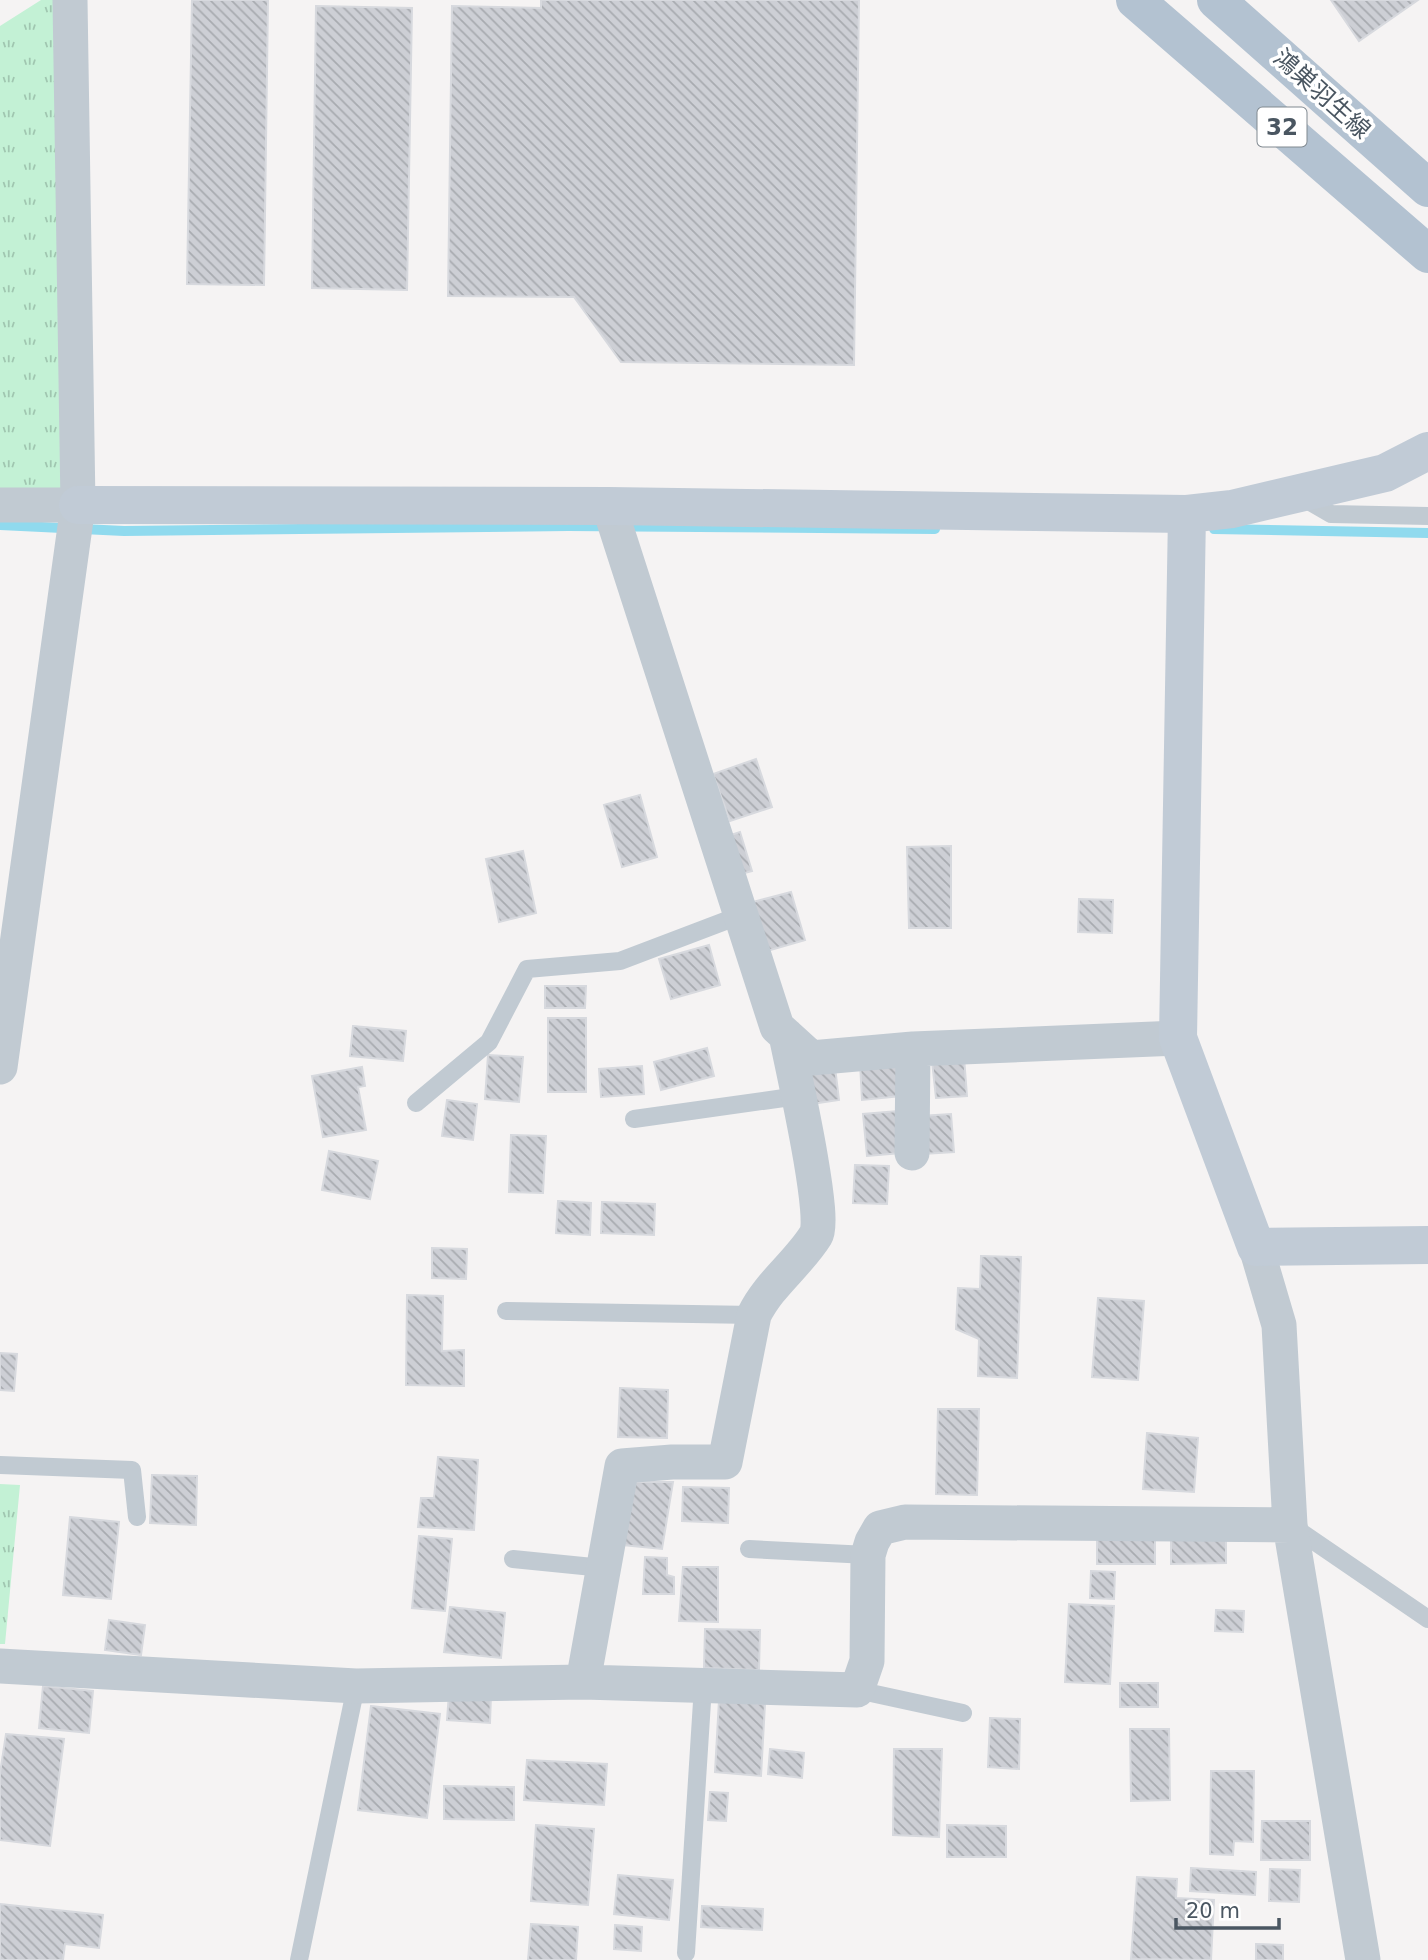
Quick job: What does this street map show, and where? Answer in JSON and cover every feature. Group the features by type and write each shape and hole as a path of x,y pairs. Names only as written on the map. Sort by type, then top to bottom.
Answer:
{"main road":[{"name":"鴻巣羽生線","path":"1135,0 1428,254"},
{"name":"鴻巣羽生線","path":"1216,0 1428,188"}],"street":[{"path":"0,1067 78,505 70,0"},
{"path":"0,505 609,506 1187,514 1232,509 1385,473 1428,450"},
{"path":"609,506 777,1027 811,1059 914,1049 1178,1038"},
{"path":"1187,514 1178,1038 1256,1247 1279,1325 1290,1525 1363,1960"},
{"path":"583,1682 622,1466 725,1462 754,1315 761,1301 818,1233 819,1203 786,1035"},
{"path":"912,1153 914,1049"},
{"path":"1256,1247 1428,1245"},
{"path":"0,1666 356,1686 583,1682 857,1690 867,1661 868,1555 880,1528 905,1522 1290,1525"}],"lane":[{"path":"1296,494 1331,514 1428,516"},
{"path":"416,1103 489,1042 527,969 620,961 741,915"},
{"path":"634,1119 798,1096"},
{"path":"506,1311 754,1315"},
{"path":"0,1465 132,1470 137,1517"},
{"path":"1290,1525 1428,1619"},
{"path":"749,1549 868,1555"},
{"path":"513,1559 603,1568"},
{"path":"299,1960 356,1686"},
{"path":"686,1953 703,1686"},
{"path":"857,1690 963,1713"}],"green space":[{"path":"41,0 70,0 64,489 0,489 0,26"},
{"path":"0,1484 20,1485 5,1644 0,1644"}],"building":[{"path":"192,0 268,0 264,285 187,284"},
{"path":"541,0 859,0 854,365 621,362 574,297 448,296 452,6 541,8"},
{"path":"1331,0 1418,0 1359,41"},
{"path":"316,6 412,8 407,290 312,288"},
{"path":"756,759 772,807 730,821 713,774"},
{"path":"640,795 657,857 622,867 604,805"},
{"path":"740,832 752,871 737,875 725,837"},
{"path":"951,846 951,928 909,928 907,847"},
{"path":"523,851 536,913 499,922 486,859"},
{"path":"791,892 805,940 767,951 753,902"},
{"path":"1079,899 1113,900 1112,933 1078,932"},
{"path":"709,945 720,985 671,999 659,959"},
{"path":"545,986 586,986 585,1008 545,1008"},
{"path":"548,1018 586,1018 586,1092 548,1092"},
{"path":"353,1026 406,1031 403,1061 350,1056"},
{"path":"707,1048 714,1076 661,1090 654,1062"},
{"path":"488,1055 523,1057 519,1102 485,1099"},
{"path":"964,1057 967,1096 936,1098 932,1061"},
{"path":"897,1060 901,1096 862,1100 860,1063"},
{"path":"642,1066 644,1094 601,1097 599,1069"},
{"path":"362,1067 365,1086 358,1087 366,1130 323,1137 312,1076"},
{"path":"835,1067 839,1100 811,1104 807,1071"},
{"path":"447,1100 477,1104 473,1140 442,1136"},
{"path":"898,1111 901,1153 867,1156 863,1114"},
{"path":"951,1114 954,1152 923,1154 920,1116"},
{"path":"511,1135 546,1136 543,1193 509,1192"},
{"path":"329,1151 378,1161 370,1199 322,1190"},
{"path":"855,1165 889,1166 887,1204 853,1203"},
{"path":"558,1201 591,1203 590,1235 556,1233"},
{"path":"602,1202 655,1204 654,1235 601,1233"},
{"path":"432,1248 467,1249 466,1279 432,1278"},
{"path":"981,1256 1021,1257 1017,1378 978,1376 979,1339 956,1329 958,1288 980,1289"},
{"path":"407,1295 443,1296 442,1351 464,1350 464,1386 406,1385"},
{"path":"1098,1298 1144,1301 1138,1380 1092,1377"},
{"path":"0,1353 17,1354 14,1391 0,1390"},
{"path":"620,1388 668,1390 667,1438 618,1437"},
{"path":"938,1409 979,1409 977,1495 936,1494"},
{"path":"1147,1433 1198,1438 1194,1492 1143,1489"},
{"path":"438,1457 478,1460 474,1530 418,1527 421,1498 434,1498"},
{"path":"152,1475 197,1476 196,1525 150,1523"},
{"path":"632,1482 673,1482 662,1549 623,1545"},
{"path":"683,1487 729,1488 728,1523 682,1521"},
{"path":"70,1517 119,1522 111,1599 63,1595"},
{"path":"1155,1535 1155,1564 1097,1564 1097,1536"},
{"path":"1226,1535 1226,1563 1171,1564 1171,1536"},
{"path":"419,1536 452,1539 445,1611 412,1608"},
{"path":"645,1557 667,1558 667,1575 674,1577 674,1594 643,1594"},
{"path":"683,1567 718,1567 718,1622 679,1621"},
{"path":"1091,1571 1115,1572 1114,1599 1090,1598"},
{"path":"1069,1604 1114,1606 1110,1684 1065,1682"},
{"path":"450,1607 505,1613 501,1658 444,1652"},
{"path":"1216,1610 1244,1611 1243,1632 1215,1631"},
{"path":"109,1620 145,1625 141,1655 105,1650"},
{"path":"705,1629 760,1630 759,1670 704,1668"},
{"path":"1120,1683 1158,1683 1158,1707 1120,1707"},
{"path":"43,1686 93,1691 89,1733 39,1728"},
{"path":"449,1693 491,1695 490,1723 447,1720"},
{"path":"719,1700 765,1704 761,1776 715,1772"},
{"path":"371,1706 440,1714 427,1818 358,1810"},
{"path":"990,1718 1020,1719 1019,1769 988,1767"},
{"path":"1130,1729 1169,1729 1170,1800 1131,1801"},
{"path":"6,1734 64,1739 50,1846 0,1840 0,1773"},
{"path":"770,1749 804,1753 802,1778 768,1774"},
{"path":"894,1749 942,1749 939,1837 893,1835"},
{"path":"527,1760 607,1764 604,1805 524,1800"},
{"path":"1211,1771 1254,1771 1253,1842 1234,1841 1233,1855 1210,1854"},
{"path":"444,1786 514,1787 514,1820 444,1819"},
{"path":"710,1792 728,1793 726,1821 708,1820"},
{"path":"1262,1821 1310,1821 1310,1860 1261,1860"},
{"path":"536,1825 594,1829 588,1905 531,1901"},
{"path":"947,1825 1006,1826 1006,1857 947,1857"},
{"path":"1191,1868 1256,1872 1255,1895 1190,1891"},
{"path":"1270,1869 1300,1870 1299,1902 1269,1901"},
{"path":"618,1875 673,1880 669,1920 614,1914"},
{"path":"1137,1877 1177,1879 1176,1898 1214,1900 1211,1960 1131,1959"},
{"path":"0,1904 103,1915 99,1948 65,1944 63,1960 0,1960"},
{"path":"702,1906 763,1909 762,1930 701,1927"},
{"path":"531,1924 578,1927 576,1960 528,1960"},
{"path":"615,1925 642,1927 641,1951 614,1949"},
{"path":"1256,1944 1283,1945 1283,1960 1256,1960"}],"waterway":[{"path":"0,525 124,531 568,526 935,529"},
{"path":"1214,529 1428,533"}]}
